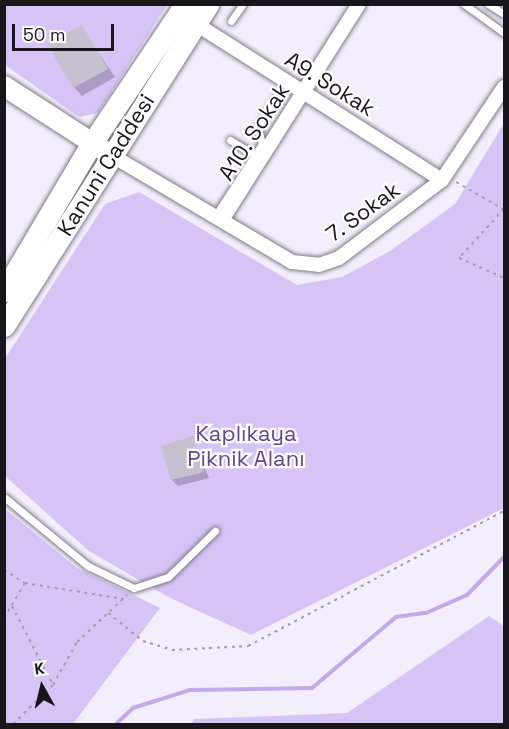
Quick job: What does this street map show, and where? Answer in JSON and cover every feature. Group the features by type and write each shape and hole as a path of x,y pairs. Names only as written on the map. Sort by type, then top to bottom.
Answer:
{"main road":[{"name":"Kanuni Caddesi","path":"4,291 92,143 185,4"},
{"name":"Kanuni Caddesi","path":"4,326 208,4"},
{"path":"4,86 111,155"}],"street":[{"name":"A10. Sokak","path":"218,218 305,93 359,4"},
{"name":"A9. Sokak","path":"196,24 442,180"},
{"name":"7. Sokak","path":"111,155 292,262 319,265 339,258 442,180 504,87"}],"lane":[{"path":"231,21 243,4"},
{"path":"464,4 504,33"},
{"path":"479,4 488,4 504,14"},
{"path":"218,218 262,144 258,128 277,97"},
{"path":"230,140 255,155"},
{"path":"4,497 88,566 134,588 168,577 215,531"}],"path":[{"path":"442,180 464,184 504,210 459,258 504,278"},
{"path":"108,613 143,641 172,650 248,646 504,511"},
{"path":"4,570 25,584 124,598 77,642 53,684 14,724"},
{"path":"4,618 25,584"},
{"path":"12,606 53,684"}],"green space":[{"path":"5,5 167,5 98,113 79,117 5,65"},
{"name":"Kaplıkaya Piknik Alanı","path":"504,123 504,508 251,635 170,598 89,551 5,476 4,360 105,204 139,192 297,285 342,277 390,251 455,204"},
{"path":"5,509 77,568 160,608 73,724 5,724"},
{"path":"489,616 504,626 504,724 191,724 194,719 347,713"}],"building":[{"path":"82,25 108,69 73,88 47,44"},
{"path":"193,436 204,472 171,480 161,446"}],"waterway":[{"path":"116,724 133,708 190,690 312,688 396,617 426,613 467,595 504,557"}]}
